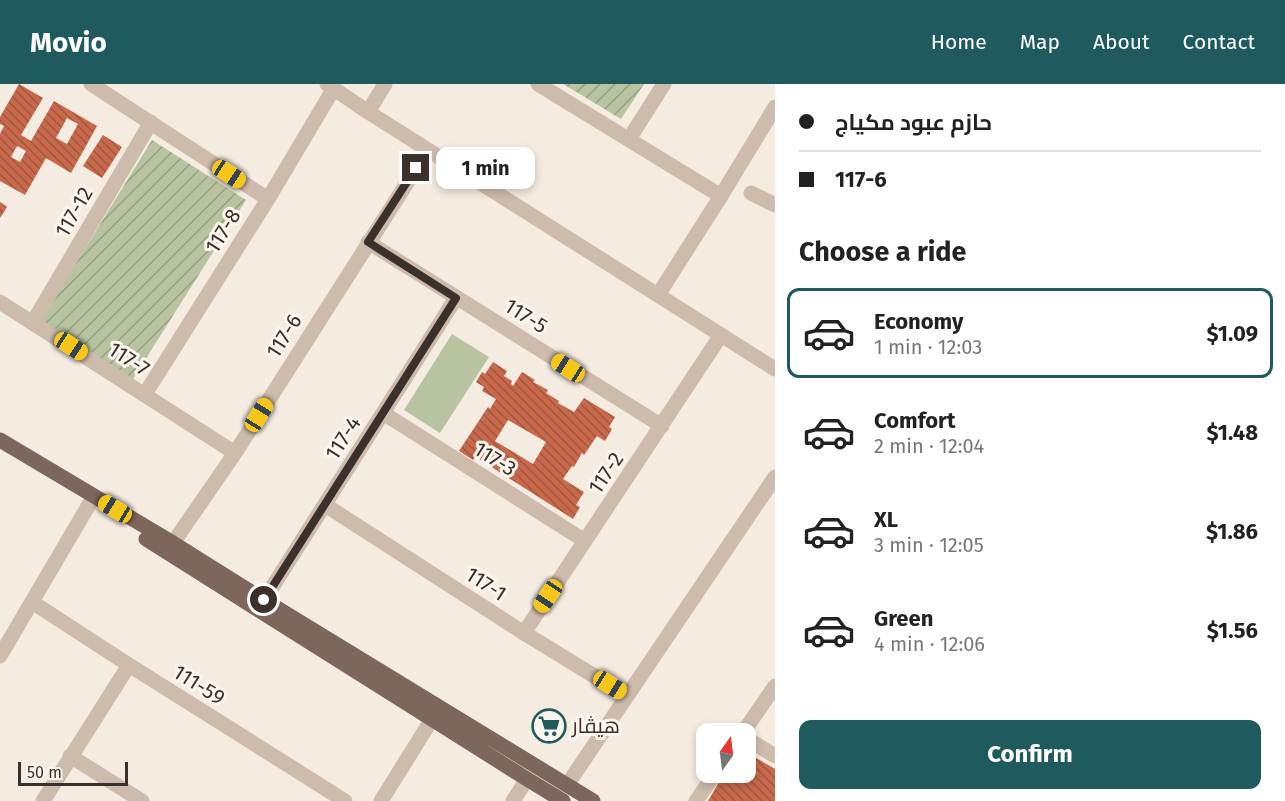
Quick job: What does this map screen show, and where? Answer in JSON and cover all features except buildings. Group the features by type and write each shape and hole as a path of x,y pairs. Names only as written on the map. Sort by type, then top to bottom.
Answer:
{"main road":[{"path":"0,440 173,543 593,801"},
{"path":"0,451 90,503 563,801"}],"street":[{"path":"91,84 267,200"},
{"path":"368,112 385,84"},
{"path":"538,84 721,196"},
{"path":"628,139 664,84"},
{"path":"331,86 368,112 775,369"},
{"name":"117-8","path":"145,394 267,200 331,86"},
{"path":"658,295 775,107"},
{"name":"117-12","path":"33,322 151,122"},
{"name":"117-6","path":"173,543 235,453 428,150"},
{"path":"752,193 775,205"},
{"name":"117-5","path":"368,242 662,426"},
{"name":"117-4","path":"264,600 456,298"},
{"name":"117-7","path":"0,302 235,453"},
{"name":"117-2","path":"524,633 722,335"},
{"name":"117-3","path":"383,413 585,541"},
{"path":"567,785 775,477"},
{"path":"0,656 90,503"},
{"name":"117-1","path":"325,505 524,633 627,696"},
{"name":"111-59","path":"32,602 345,801"},
{"path":"43,801 129,665"},
{"path":"750,723 775,686"},
{"path":"381,801 432,719"},
{"path":"756,744 775,756"},
{"path":"70,756 142,801"},
{"path":"513,801 527,779"},
{"path":"696,801 708,783"}],"green space":[{"path":"563,84 644,84 621,119"},
{"path":"152,140 246,200 133,379 41,320"},
{"path":"452,334 489,357 440,433 404,410"}],"place":[{"name":"هيڤار","path":"549,726"}],"route":[{"path":"264,600 456,298 368,242 416,168"}]}
